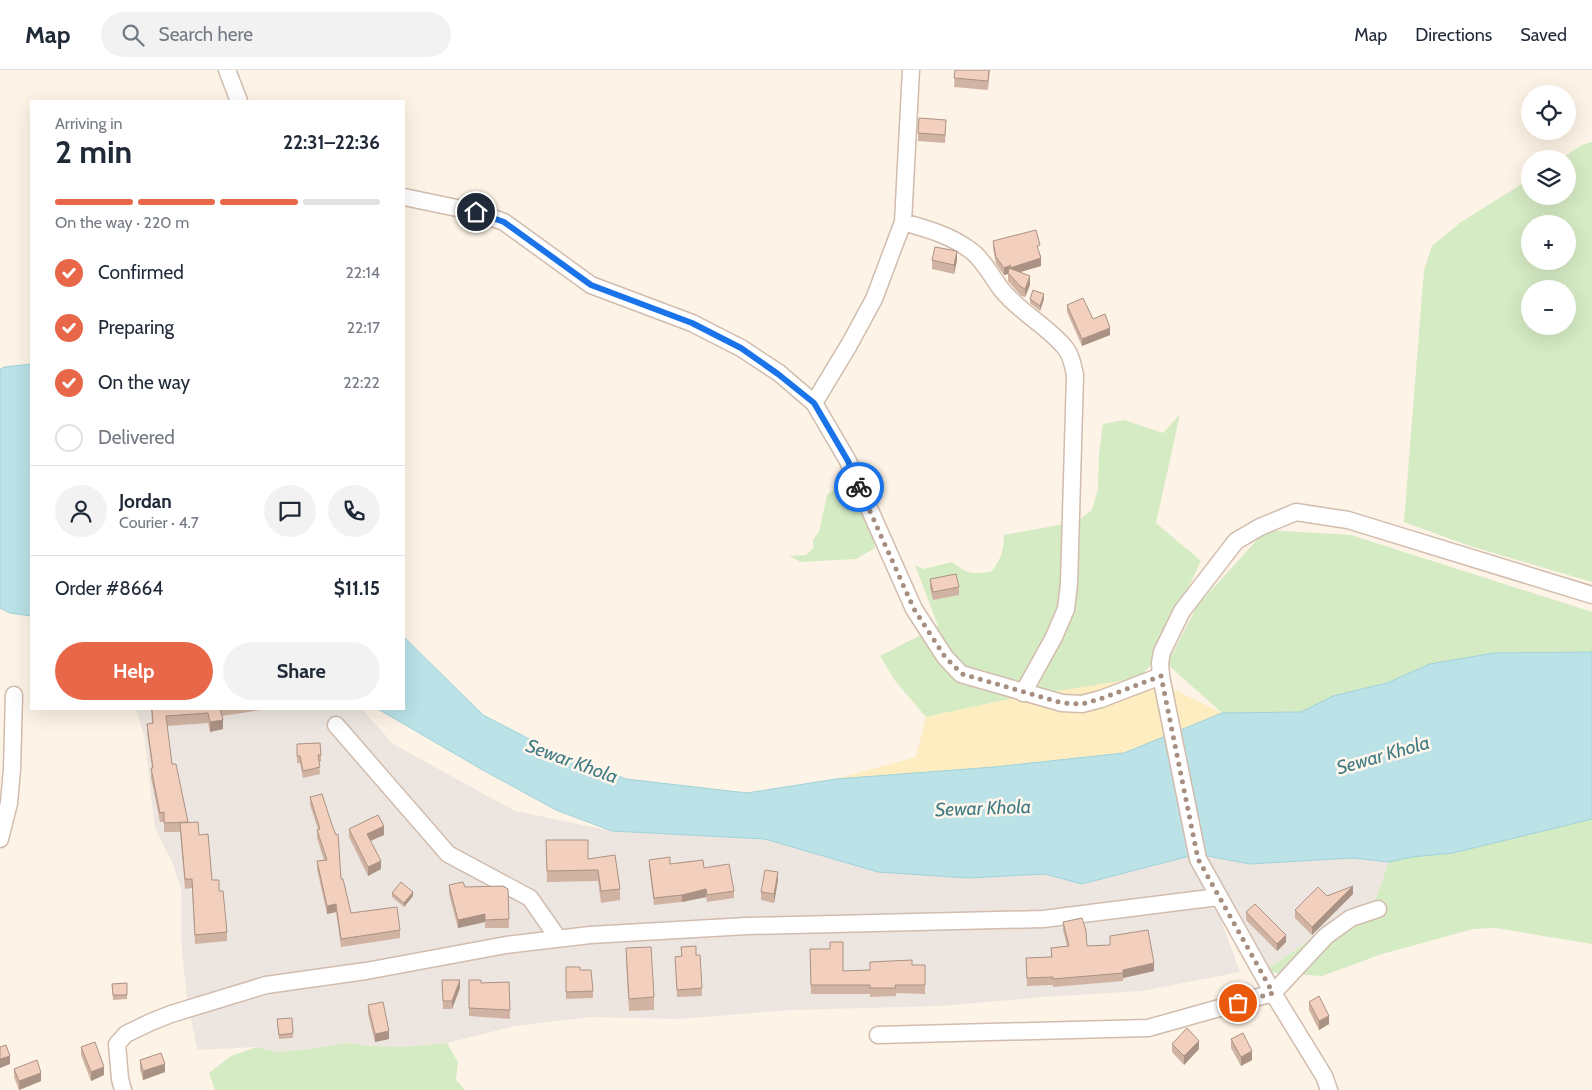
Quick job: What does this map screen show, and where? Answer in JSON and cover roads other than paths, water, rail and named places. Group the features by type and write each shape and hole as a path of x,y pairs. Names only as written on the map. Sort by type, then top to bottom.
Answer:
{"street":[{"path":"227,70 239,100"},
{"path":"814,403 874,299 903,222 911,70"},
{"path":"405,196 476,212 504,222 591,285 692,323 741,348 814,403 848,461 914,609 945,657 962,674 1062,703 1082,704 1161,676"},
{"path":"903,222 949,237 972,251 1003,292 1036,323 1060,341 1072,362 1075,375 1071,534 1066,608 1054,637 1023,693"},
{"path":"1330,1090 1324,1076 1273,993 1198,859 1160,664 1162,652 1182,611 1236,541 1296,512 1348,520 1592,595"},
{"path":"0,839 9,803 14,695"},
{"path":"336,724 448,854 530,898 558,938"},
{"path":"123,1090 120,1079 117,1044 126,1034 171,1014 266,985 366,971 506,944 590,935 747,926 1043,919 1218,897"},
{"path":"878,1035 1148,1028 1273,993 1326,936 1352,918 1378,909"}],"water":[{"path":"30,364 30,616 10,613 0,608 0,369"},
{"name":"Sewar Khola","path":"405,638 483,715 543,746 626,779 747,793 836,779 994,767 1124,753 1222,713 1301,712 1333,696 1387,683 1430,664 1494,653 1592,652 1592,819 1453,853 1412,857 1389,862 1352,858 1250,864 1197,854 1082,884 1045,874 968,878 878,872 765,839 612,831 556,810 380,710 405,710"}]}
